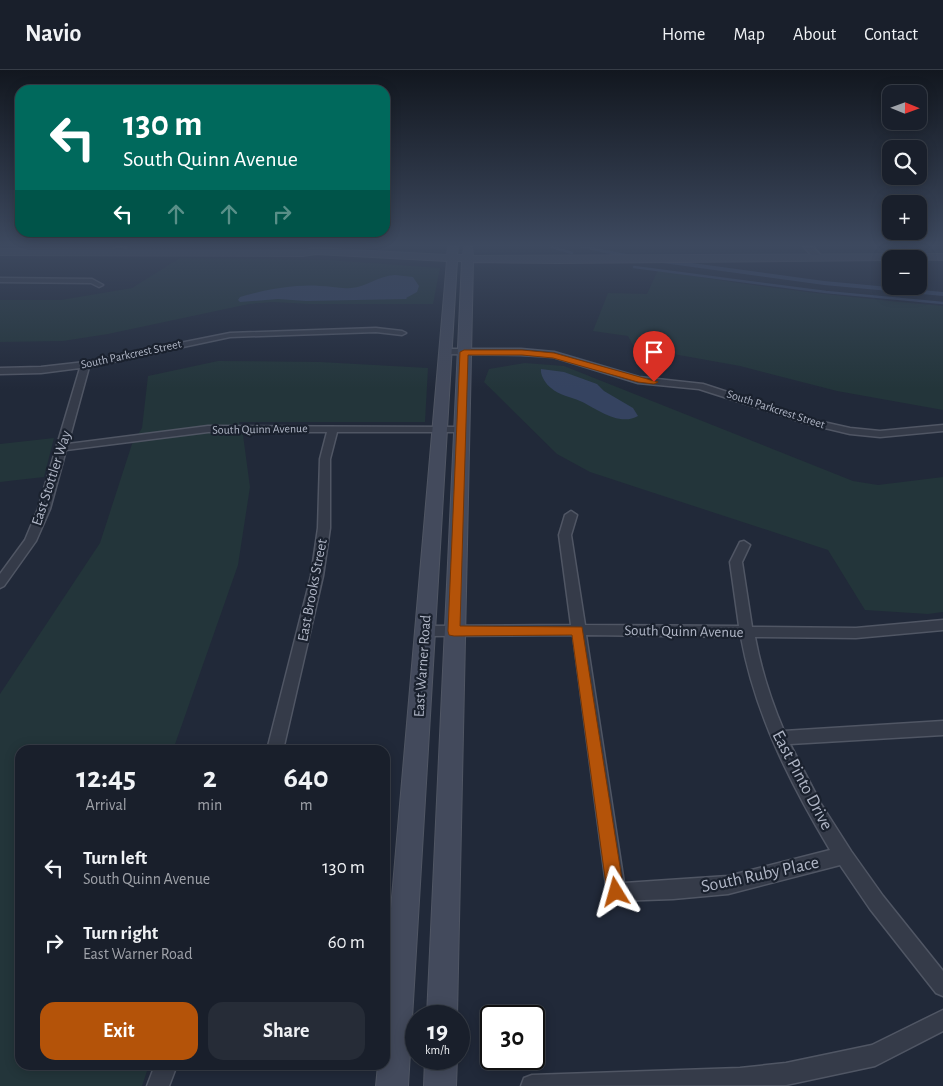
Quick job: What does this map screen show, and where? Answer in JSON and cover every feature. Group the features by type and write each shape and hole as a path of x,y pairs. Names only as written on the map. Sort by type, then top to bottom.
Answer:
{"main road":[{"name":"East Warner Road","path":"442,1005 439,429 450,294"},
{"name":"East Warner Road","path":"392,1086 461,429 467,294"},
{"path":"440,1086 441,1070"}],"street":[{"name":"South Parkcrest Street","path":"0,371 41,370 85,365 211,337 262,330 376,330 402,332"},
{"name":"South Parkcrest Street","path":"446,352 522,352 554,355 669,388 700,386 810,422 850,431 880,434 943,428"},
{"name":"East Stottler Way","path":"0,583 30,541 44,510 85,365"},
{"path":"913,420 924,430"},
{"name":"East Brooks Street","path":"277,745 318,576 324,528 325,459 333,428"},
{"name":"South Quinn Avenue","path":"61,448 208,429 461,429"},
{"path":"571,515 565,535 578,630"},
{"name":"East Pinto Drive","path":"744,545 736,560 745,632 762,696 779,738 802,784 844,856 905,940 943,986"},
{"name":"South Quinn Avenue","path":"439,631 578,630 856,633 943,625"},
{"name":"South Ruby Place","path":"578,630 616,892 673,890 728,885 844,856"},
{"path":"779,738 943,728"},
{"path":"532,1086 740,1080 786,1074 875,1054 943,1020"},
{"path":"158,1086 164,1070"}],"shaded area":[{"path":"94,294 435,294 433,304 309,304 273,302 249,304 108,334 63,341 0,342 0,300 61,300"},
{"path":"607,294 830,294 943,306 943,410 837,391 740,366 634,347 628,336 593,331"},
{"path":"218,361 320,362 428,368 425,422 239,422 243,435 250,487 238,565 175,745 15,745 15,1070 147,1070 142,1086 0,1086 0,694 100,543 132,444 142,428 148,376"},
{"path":"525,363 564,366 853,481 878,485 943,477 943,612 928,614 865,610 828,550 590,472 557,454 484,382 489,369"},
{"path":"54,438 44,477 0,482 0,444"}],"water":[{"path":"248,294 413,294 407,299 306,301 278,299 240,302 238,300 240,297"},
{"path":"541,369 564,372 597,384 604,391 633,408 638,416 631,419 616,418 558,392 545,382"}],"waterway":[{"path":"852,294 943,303"}],"route":[{"path":"616,892 578,630 454,631 464,352 522,352 554,355 638,380 654,382"}]}
